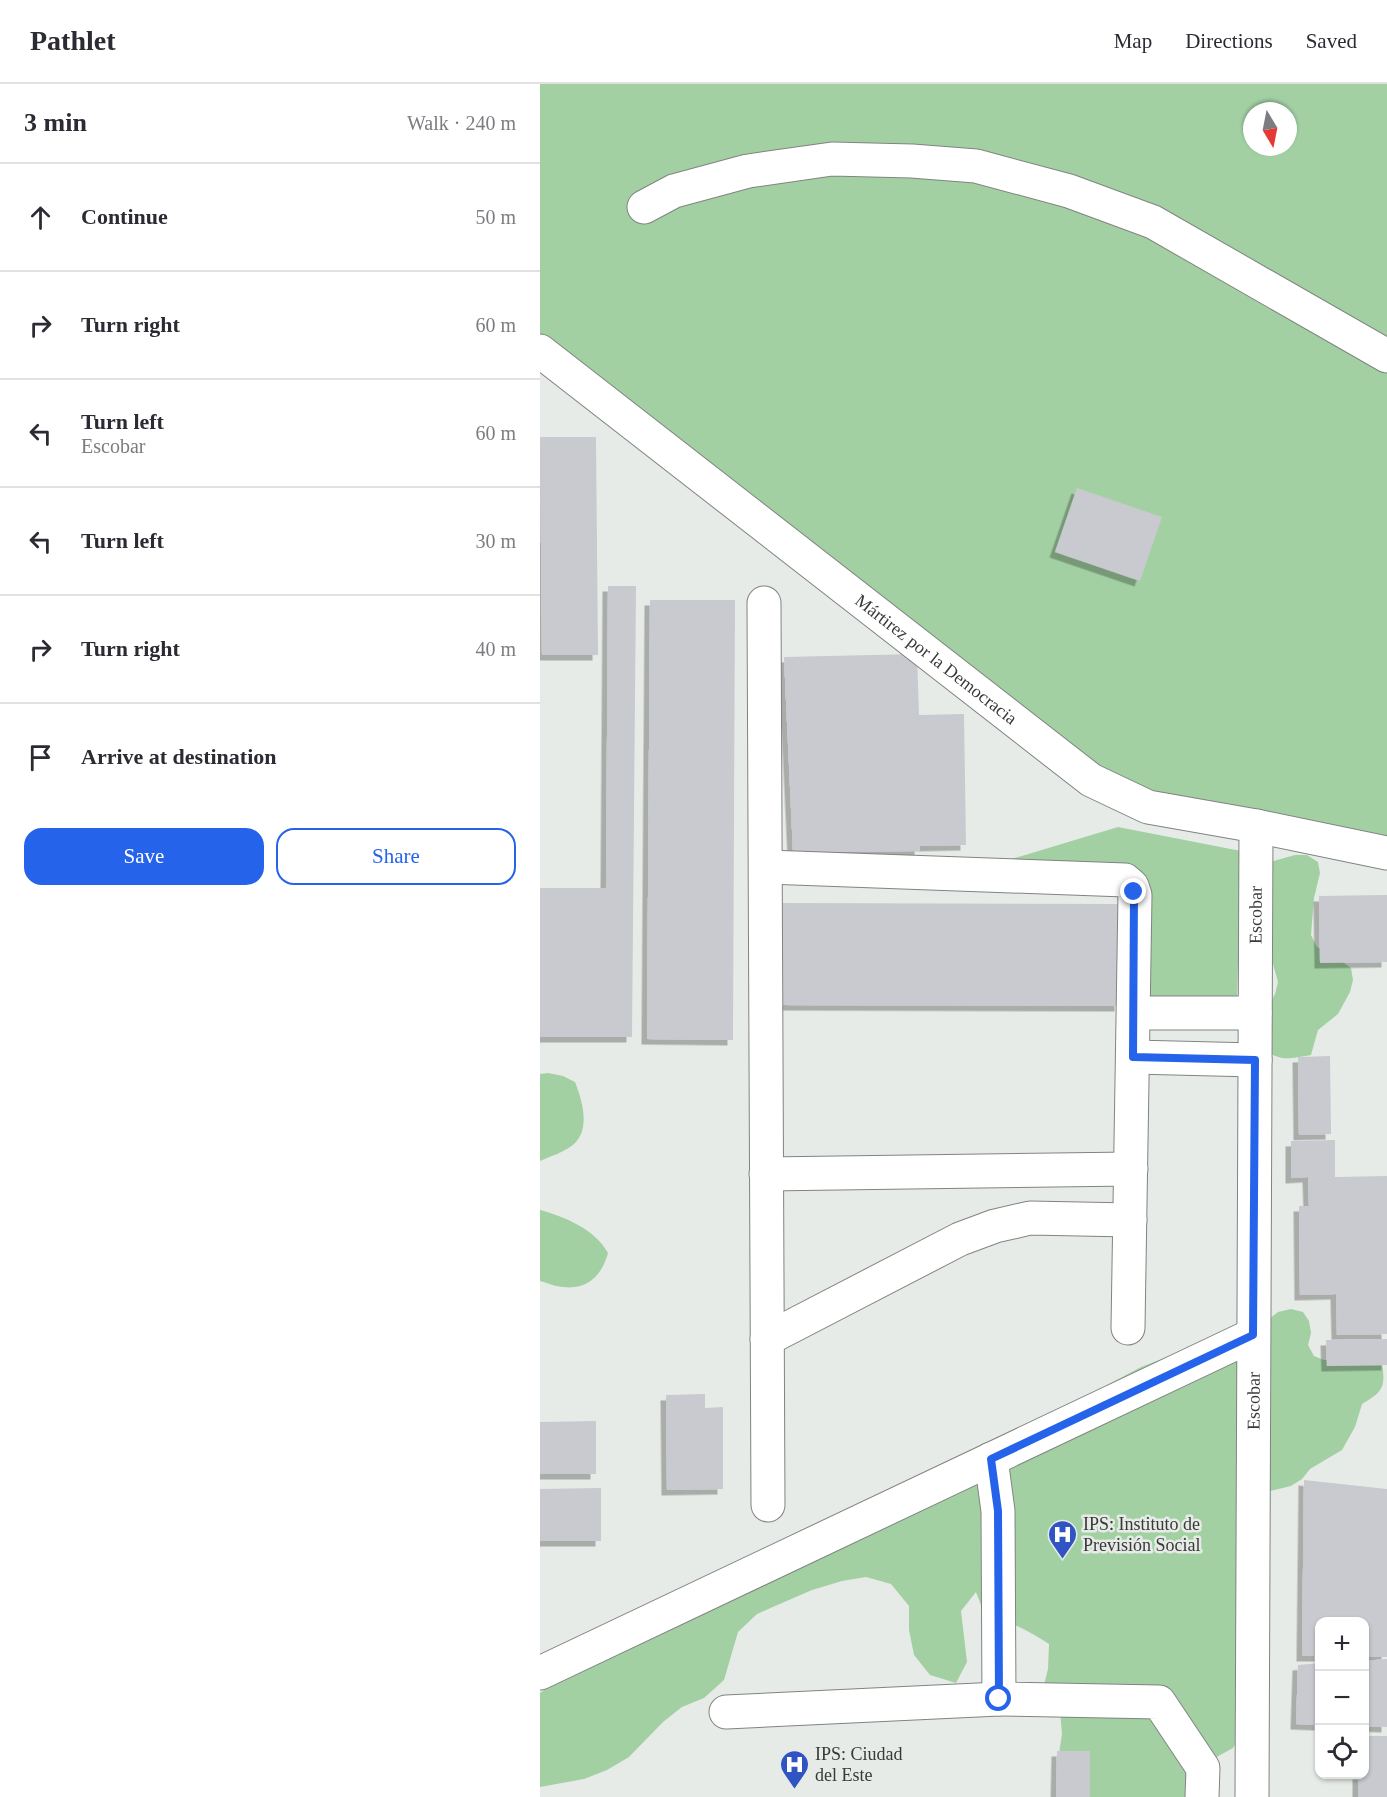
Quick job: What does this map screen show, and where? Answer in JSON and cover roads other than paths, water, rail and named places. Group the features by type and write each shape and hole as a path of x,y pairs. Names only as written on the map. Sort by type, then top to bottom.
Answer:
{"street":[{"path":"644,207 674,191 748,171 832,159 912,161 976,166 1069,191 1153,222 1387,356"},
{"name":"Mártirez por la Democracia","path":"540,351 1090,780 1148,807 1387,853"},
{"path":"764,603 768,1505"},
{"name":"Escobar","path":"1252,1797 1256,826"},
{"path":"766,867 1128,881 1135,895 1128,1329"},
{"path":"1134,1013 1255,1013"},
{"path":"1133,1057 1255,1060"},
{"path":"766,1174 1131,1168"},
{"path":"767,1340 960,1239 995,1226 1030,1218 1130,1220"},
{"path":"540,1673 1253,1335"},
{"path":"991,1459 998,1511 999,1699"},
{"path":"726,1712 999,1699 1159,1702 1203,1768 1202,1797"}],"place":[{"name":"IPS: Instituto de Previsión Social","path":"1062,1560"},
{"name":"IPS: Ciudad del Este","path":"794,1790"}]}
